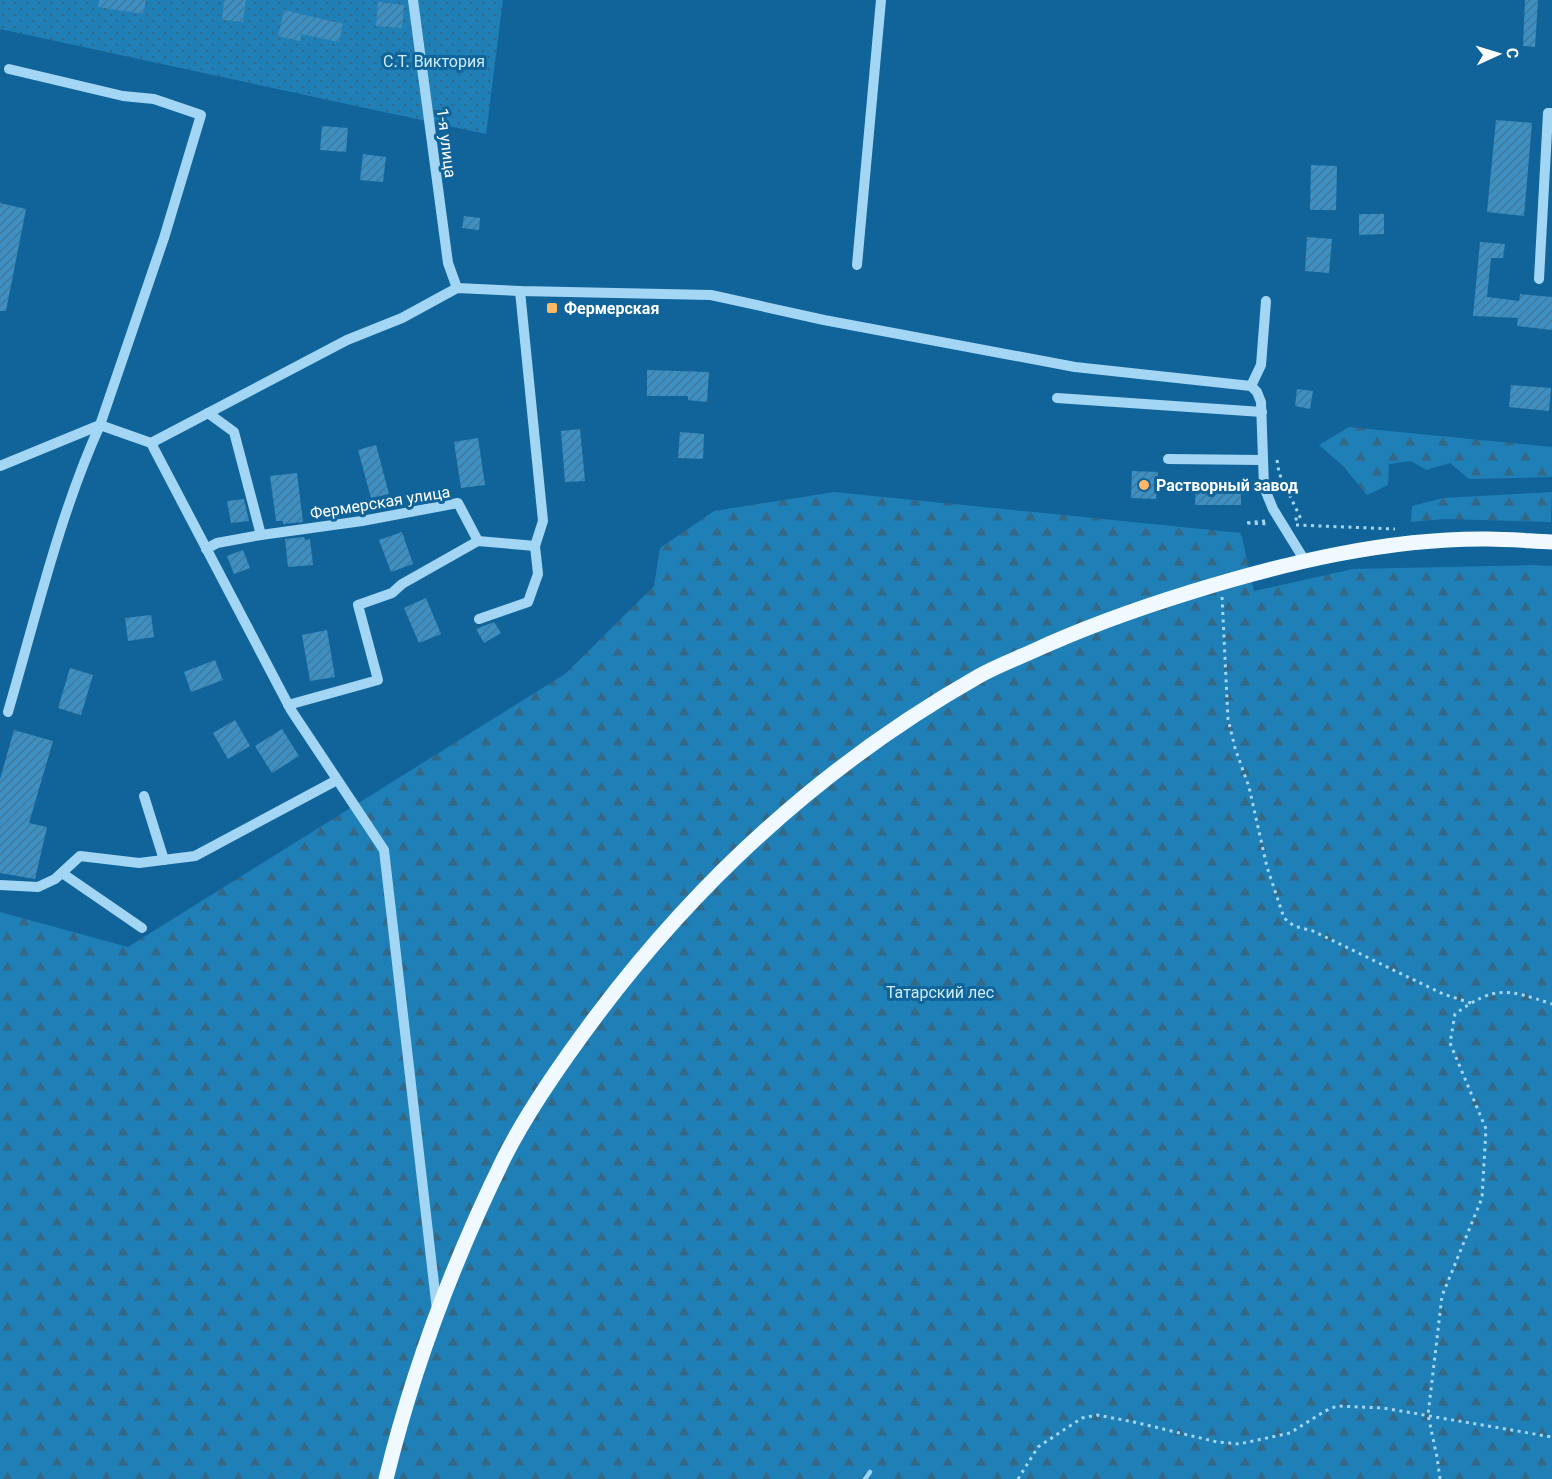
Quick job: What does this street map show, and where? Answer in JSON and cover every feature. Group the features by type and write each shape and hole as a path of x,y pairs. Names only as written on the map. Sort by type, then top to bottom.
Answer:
{"main road":[{"path":"386,1479 395,1441 437,1310 505,1156 562,1061 628,974 692,904 761,834 825,778 900,723 983,674 1072,633 1146,605 1305,561 1390,545 1485,538 1552,542"}],"street":[{"name":"1-я улица","path":"413,0 448,263 457,288"},
{"path":"857,265 881,0"},
{"path":"8,712 67,509 87,453 100,425 164,238 201,115 154,99 123,96 9,69"},
{"path":"1539,279 1548,113 1552,113"},
{"path":"151,443 347,340 402,318 457,288 711,295 824,320 1075,367 1251,386 1257,392 1261,402 1264,487 1273,509 1305,561"},
{"path":"479,619 528,602 538,574 535,546 543,521 520,291"},
{"path":"1251,386 1261,365 1266,302"},
{"path":"1057,398 1262,412"},
{"path":"208,413 234,432 261,535"},
{"path":"0,466 100,425 151,443 288,705 384,850 437,1310"},
{"path":"1168,459 1262,460"},
{"name":"Фермерская улица","path":"206,549 217,543 363,521 458,503 478,541"},
{"path":"288,705 378,680 358,605 392,594 402,584 478,541 535,546"},
{"path":"0,885 38,887 55,879 80,856 139,863 195,856 337,780"},
{"path":"144,796 164,860"},
{"path":"62,873 142,928"}],"path":[{"path":"1277,454 1279,473 1301,519 1290,520"},
{"path":"1279,522 1245,523 1279,522"},
{"path":"1290,525 1402,529"},
{"path":"1221,583 1228,719 1235,748 1249,787 1267,867 1284,918 1294,926 1313,931 1443,994 1471,1003"},
{"path":"1440,1479 1428,1415 1442,1296 1482,1198 1486,1129 1450,1043 1455,1014 1488,994 1510,991 1552,1004"},
{"path":"1018,1479 1038,1447 1082,1418 1097,1415 1217,1442 1239,1444 1290,1433 1337,1406 1383,1408 1552,1437"}],"green space":[{"name":"С.Т. Виктория","path":"0,0 503,0 486,134 0,29"},
{"path":"1349,427 1552,447 1552,477 1469,479 1450,463 1426,470 1411,461 1389,464 1388,485 1367,495 1343,466 1319,445"},
{"name":"Татарский лес","path":"834,492 1241,533 1254,591 1353,569 1552,566 1552,1479 0,1479 0,912 128,947 565,674 654,586 660,548 714,511"},
{"path":"1552,492 1551,522 1444,519 1411,522 1412,506 1443,498"}],"building":[{"path":"99,0 146,0 143,14 98,7"},
{"path":"224,0 246,0 243,22 222,20"},
{"path":"1525,0 1538,0 1535,47 1523,46"},
{"path":"378,2 404,5 402,28 376,26"},
{"path":"284,10 343,24 339,42 301,34 300,41 278,36"},
{"path":"1496,120 1532,123 1524,216 1487,212"},
{"path":"322,126 348,128 346,152 320,150"},
{"path":"363,154 386,157 383,182 360,180"},
{"path":"1311,165 1337,166 1336,210 1310,210"},
{"path":"0,203 26,209 6,311 0,311"},
{"path":"1359,214 1384,214 1384,234 1359,235"},
{"path":"464,216 480,218 479,230 462,228"},
{"path":"1307,237 1332,239 1329,273 1305,271"},
{"path":"1480,242 1505,244 1503,258 1491,258 1487,297 1519,301 1520,294 1552,297 1552,330 1517,326 1518,318 1473,316"},
{"path":"647,370 709,372 707,402 688,400 688,396 647,396"},
{"path":"1511,385 1551,388 1549,411 1509,407"},
{"path":"1297,389 1313,391 1310,409 1295,406"},
{"path":"580,429 585,481 565,482 561,431"},
{"path":"680,432 704,434 703,459 678,458"},
{"path":"478,438 485,485 461,488 454,442"},
{"path":"376,445 389,494 371,498 358,450"},
{"name":"Растворный завод","path":"1132,471 1158,472 1156,499 1131,498"},
{"path":"297,473 303,522 283,524 283,521 276,521 270,476"},
{"path":"1196,481 1241,481 1241,505 1195,505"},
{"path":"244,499 249,521 231,523 227,501"},
{"path":"402,532 413,564 391,572 379,540"},
{"path":"304,537 305,540 310,539 313,565 288,567 285,539"},
{"path":"243,550 250,568 234,574 227,556"},
{"path":"426,598 441,634 419,643 404,608"},
{"path":"151,615 154,637 128,641 125,618"},
{"path":"494,622 501,633 484,643 476,629"},
{"path":"327,630 335,677 310,681 302,635"},
{"path":"215,660 223,680 191,692 184,672"},
{"path":"70,668 93,675 81,715 58,708"},
{"path":"235,720 250,746 228,759 213,733"},
{"path":"282,729 299,756 272,773 255,746"},
{"path":"14,730 53,741 29,823 47,827 35,879 0,873 0,779"}],"waterway":[{"path":"865,1479 870,1472"}],"place":[{"name":"Фермерская","path":"552,308"},
{"name":"Растворный завод","path":"1144,485"}]}
